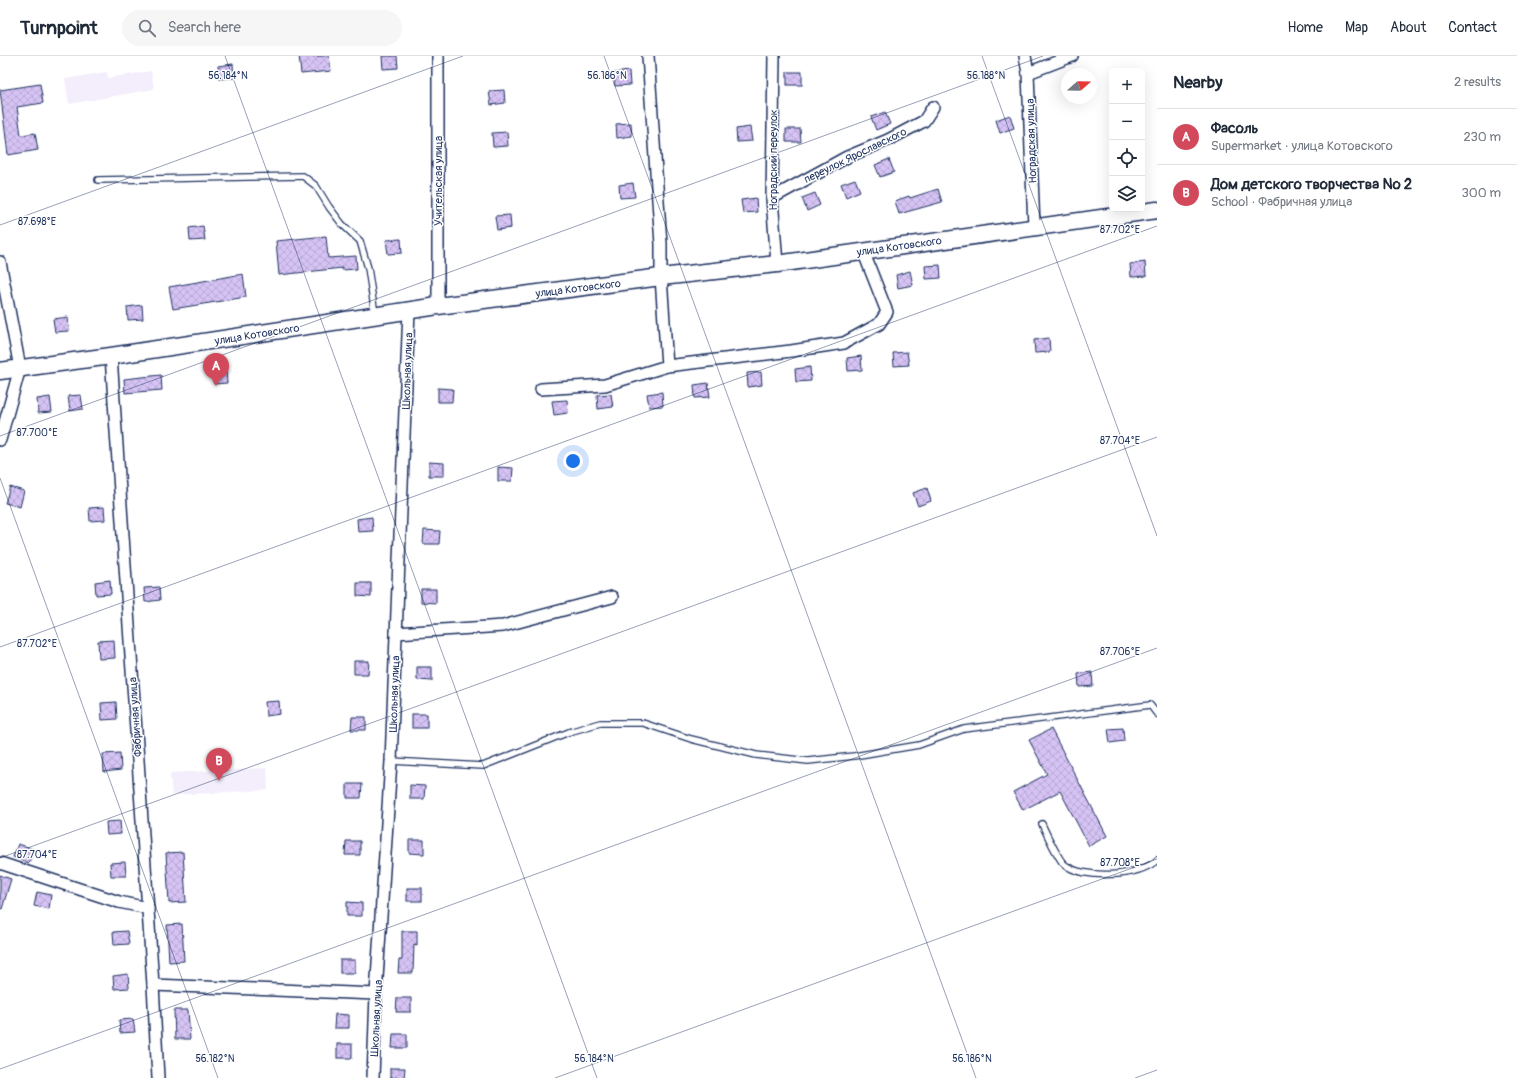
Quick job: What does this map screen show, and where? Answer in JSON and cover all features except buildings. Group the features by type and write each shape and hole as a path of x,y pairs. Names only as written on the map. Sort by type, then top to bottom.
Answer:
{"main road":[{"name":"улица Котовского","path":"0,371 111,356 409,310 661,277 777,264 1157,210"}],"street":[{"name":"Учительская улица","path":"438,56 438,306"},
{"path":"648,56 661,244 661,277 667,366"},
{"name":"Ноградский переулок","path":"774,56 772,198 777,264"},
{"name":"Ноградская улица","path":"1025,56 1028,73 1034,227"},
{"path":"1028,73 1072,56"},
{"name":"переулок Ярославского","path":"772,198 847,157 888,140 924,121 933,107"},
{"path":"541,388 605,385 667,366 844,343 879,324 887,312 863,251"},
{"path":"0,262 20,368 0,440"},
{"name":"Школьная улица","path":"373,1078 376,994 391,761 409,310"},
{"name":"Фабричная улица","path":"111,356 158,1078"},
{"path":"396,633 503,626 612,597"},
{"path":"0,863 119,902 148,908"},
{"path":"153,985 376,994"}],"lane":[{"path":"98,180 303,176 316,186 342,224 360,241 368,268 376,316"},
{"path":"391,761 484,766 569,732 600,723 643,723 691,738 756,755 808,761 854,756 920,745 964,729 1150,705 1157,714"},
{"path":"1042,824 1063,864 1082,873 1118,875 1153,865 1157,860"}],"shaded area":[{"path":"151,71 154,89 69,104 65,79 107,72 108,78"},
{"path":"267,768 268,790 172,795 170,773"}],"place":[{"name":"Фасоль","path":"216,386"},
{"name":"Дом детского творчества № 2","path":"219,781"}]}
